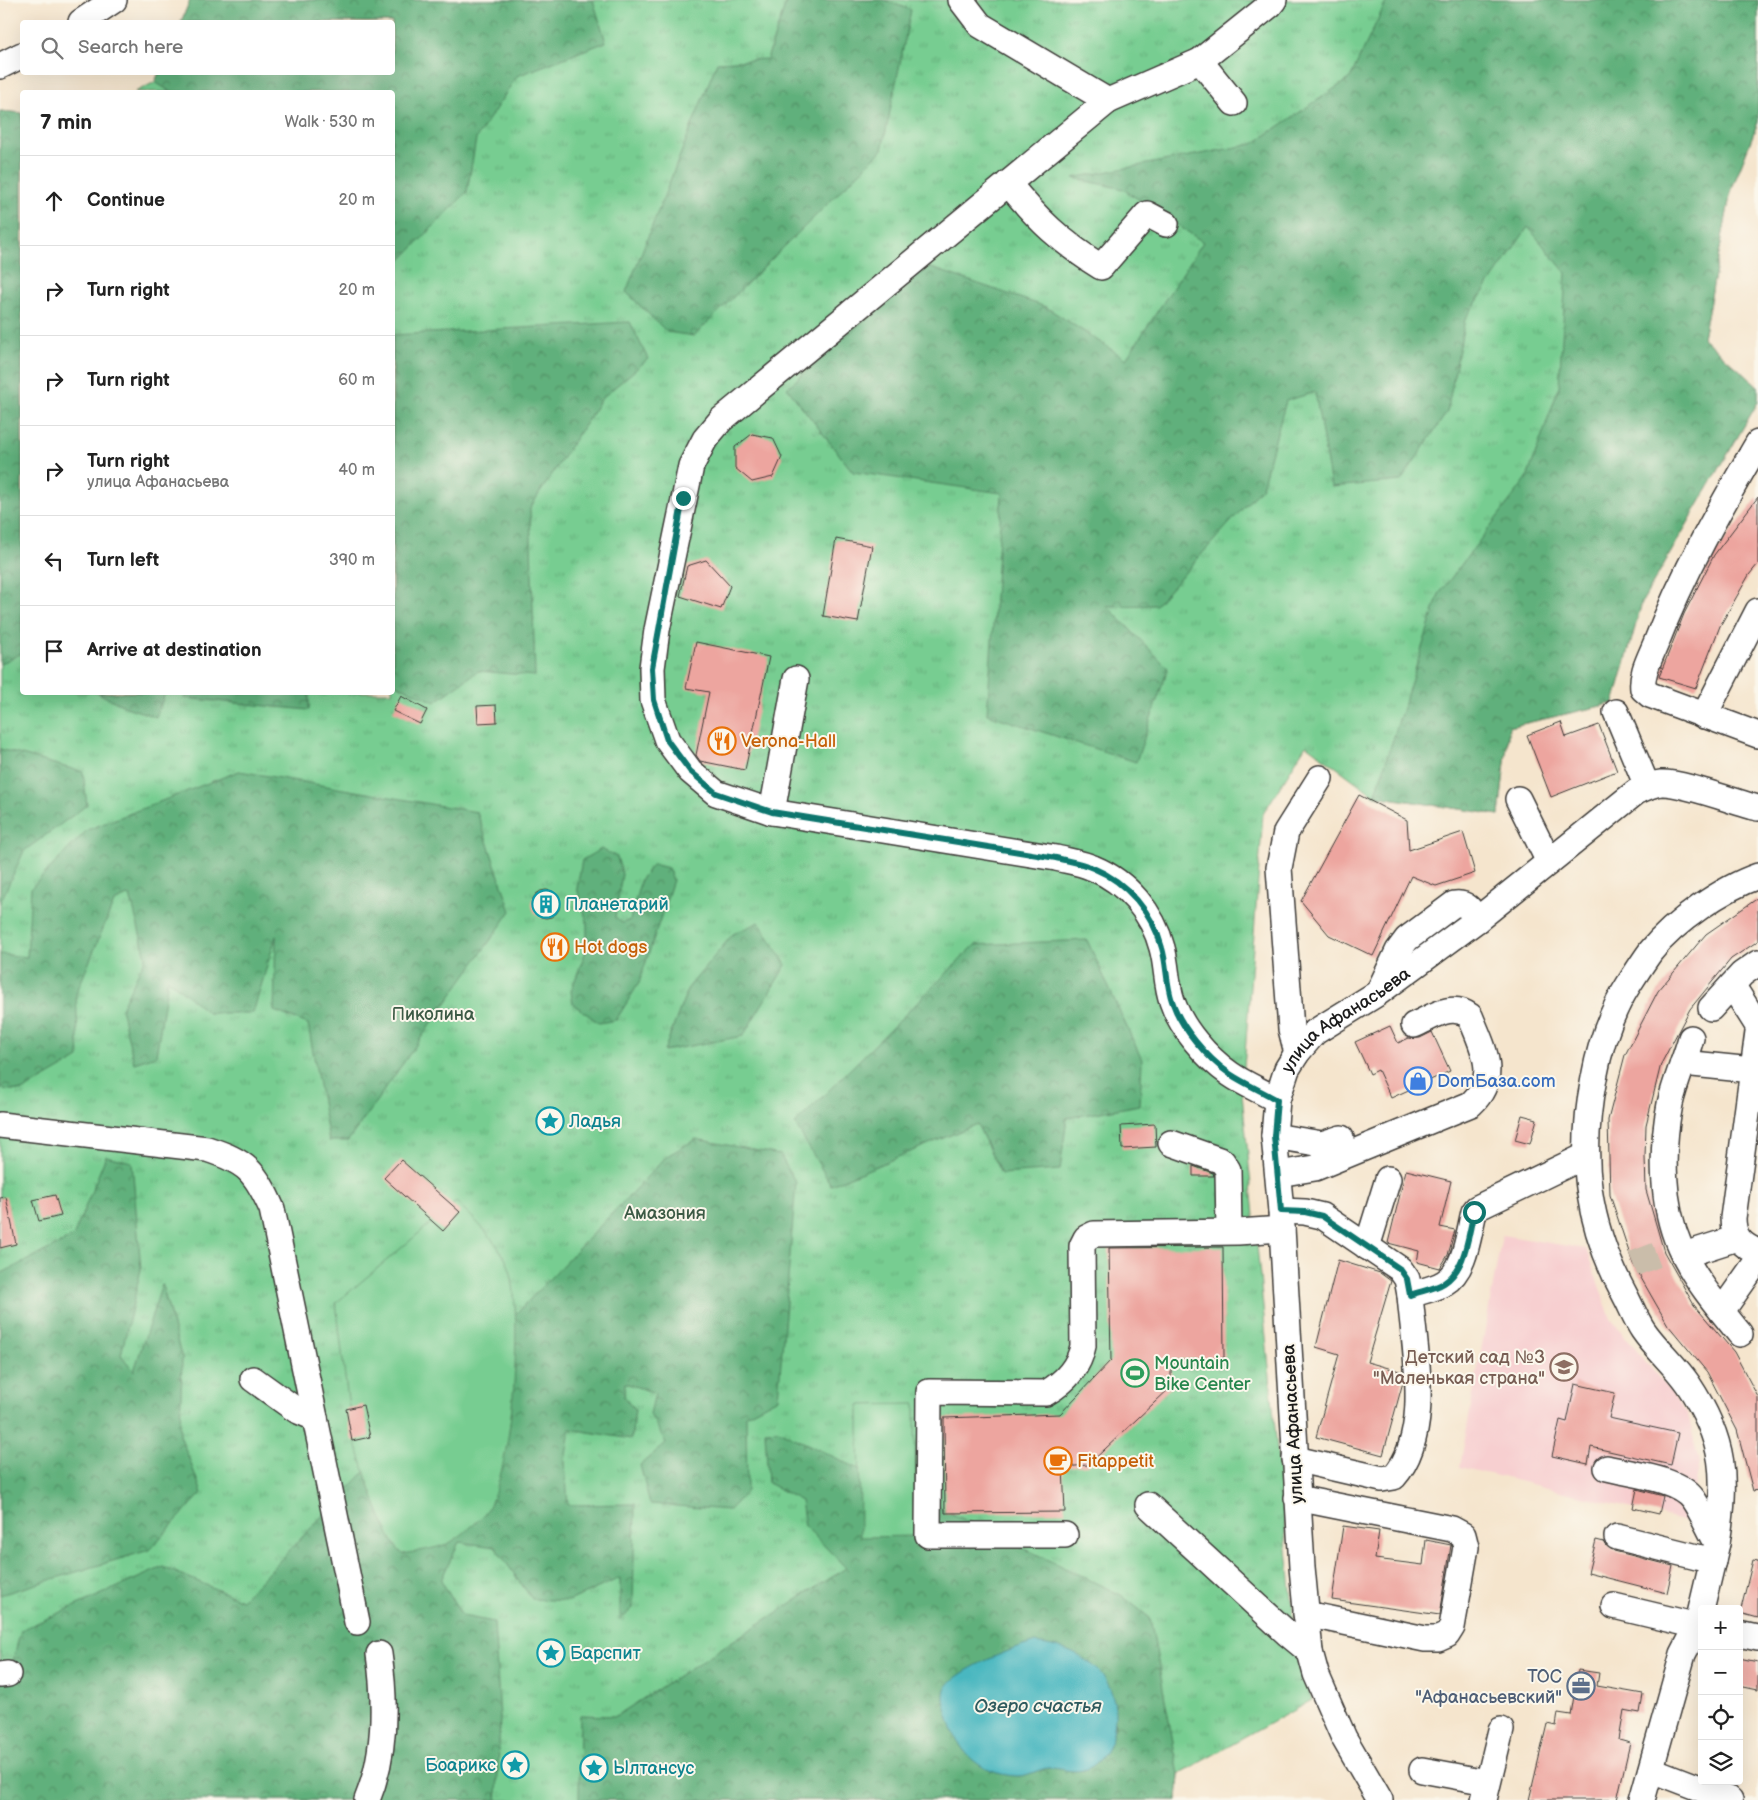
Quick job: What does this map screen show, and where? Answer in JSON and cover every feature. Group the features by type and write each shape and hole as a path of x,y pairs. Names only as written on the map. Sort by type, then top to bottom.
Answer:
{"street":[{"path":"84,20 114,0"},
{"path":"961,0 980,24 1108,101"},
{"path":"1274,0 1200,61 1108,101 721,420 705,439 691,466 657,630 652,668 654,700 667,740 690,771 716,793 772,812 1056,858 1092,868 1118,881 1144,910 1156,929 1163,950 1172,1001 1187,1028 1213,1059 1231,1075 1277,1100"},
{"path":"0,66 20,56"},
{"path":"1200,61 1234,103"},
{"path":"1008,183 1036,218 1064,243 1101,268 1147,214 1166,224"},
{"path":"1758,443 1706,533 1661,630 1642,680 1643,689 1650,695 1758,735"},
{"path":"1704,716 1758,611"},
{"path":"772,812 796,679"},
{"path":"1616,712 1647,786 1662,783 1681,786 1758,808"},
{"path":"1296,1053 1291,1029 1278,868 1286,832 1320,778"},
{"name":"улица Афанасьева","path":"1380,1800 1344,1738 1316,1674 1310,1652 1297,1498 1281,1220 1274,1136 1277,1100 1287,1069 1296,1053 1315,1032 1378,993 1477,920 1636,792 1647,786"},
{"path":"1518,799 1549,862"},
{"path":"1704,1605 1724,1500 1722,1463 1710,1423 1688,1384 1643,1330 1622,1267 1590,1204 1585,1156 1587,1111 1599,1051 1619,1000 1652,950 1689,915 1744,881 1758,876"},
{"path":"1711,1008 1732,985 1758,963"},
{"path":"1732,985 1758,1026"},
{"path":"1278,1174 1315,1168 1471,1104 1481,1095 1487,1080 1488,1062 1470,1016 1463,1012 1449,1009 1414,1025"},
{"path":"1758,1032 1753,1081 1733,1218 1733,1230 1737,1238 1746,1247 1758,1252"},
{"path":"1691,1038 1670,1104 1664,1157 1668,1206 1676,1251 1740,1334"},
{"path":"1684,1063 1753,1081"},
{"path":"0,1125 207,1149 233,1157 246,1167 261,1183 272,1210 357,1622"},
{"path":"1274,1136 1322,1144 1341,1138"},
{"path":"1171,1143 1222,1161 1228,1170 1229,1230"},
{"path":"1410,1295 1444,1284 1455,1274 1462,1260 1474,1212 1477,1208 1585,1156"},
{"path":"1367,1247 1388,1179"},
{"path":"1065,1536 928,1536 930,1392 1046,1393 1057,1386 1080,1361 1083,1346 1082,1246 1086,1238 1094,1234 1229,1230 1238,1232 1305,1212 1322,1216 1400,1269 1407,1279 1410,1295 1419,1412 1406,1464 1394,1477 1382,1479 1295,1459"},
{"path":"1676,1251 1737,1238"},
{"path":"1722,1312 1758,1260"},
{"path":"253,1379 296,1410 315,1418"},
{"path":"1607,1468 1682,1488 1692,1498 1715,1552"},
{"path":"1297,1498 1452,1529 1463,1535 1466,1547 1452,1626 1447,1635 1438,1639 1306,1614"},
{"path":"1148,1505 1310,1652"},
{"path":"1617,1537 1715,1552"},
{"path":"1614,1606 1698,1627"},
{"path":"1642,1800 1652,1770 1683,1654 1698,1630"},
{"path":"1743,1635 1758,1638"},
{"path":"367,1800 374,1782 384,1735 382,1676 379,1654"},
{"path":"1422,1770 1485,1791 1501,1730"},
{"path":"1652,1770 1730,1800"}],"shaded area":[{"name":"Детский сад №3 \"Маленькая страна\"","path":"1502,1235 1586,1249 1611,1319 1688,1414 1699,1463 1687,1521 1460,1467"}],"green space":[{"name":"Амазония","path":"190,0 1758,0 1758,122 1731,191 1703,338 1758,386 1758,402 1642,602 1614,703 1509,727 1499,815 1375,796 1306,745 1263,814 1242,1094 1296,1640 1312,1700 1179,1774 1177,1800 0,1800 0,111 20,113 20,695 395,695 395,90 139,90 155,82 158,75 395,75 395,20 182,20"},
{"path":"190,0 593,0 606,42 517,76 476,139 467,192 396,265 395,90 168,90 155,82 158,75 395,75 395,20 182,20"},
{"path":"787,0 884,0 911,10 882,150 694,336 667,332 626,292 717,62 767,59"},
{"path":"1387,0 1758,0 1758,122 1731,191 1703,338 1758,386 1758,402 1642,602 1614,703 1509,727 1499,815 1375,796 1439,594 1527,478 1559,387 1566,273 1528,227 1465,319 1447,412 1401,481 1331,487 1315,392 1286,401 1262,487 1156,605 1107,606 1168,668 1136,762 987,714 1002,493 853,472 787,388 926,266 1046,307 1126,359 1203,242 1123,189 1073,178 1253,144 1350,78"},
{"path":"0,111 20,113 20,654 0,664"},
{"path":"630,322 648,359 602,398 530,508 535,676 478,671 435,702 395,684 395,335"},
{"path":"102,695 164,695 156,717 126,707"},
{"path":"184,695 309,695 309,710 184,698"},
{"path":"0,749 83,772 87,805 24,851 0,903"},
{"name":"Пиколина","path":"239,771 477,812 511,911 348,1141 329,1141 308,1024 274,1011 276,936 253,1013 208,1013 168,979 156,1056 134,1063 121,1008 146,957 130,895 114,902 76,994 79,1058 22,1091 0,1089 0,954 27,957 31,888 87,830"},
{"path":"601,849 617,857 622,874 615,917 622,923 630,920 641,879 653,864 668,868 673,880 639,983 616,1020 599,1023 573,1004 571,991 587,948 587,922 577,888 582,860"},
{"path":"759,922 786,965 743,1036 664,1051 688,988 733,934"},
{"path":"1087,940 1142,1060 1140,1105 1067,1118 1060,1170 1001,1174 977,1124 831,1185 795,1124 975,945"},
{"path":"696,1139 780,1155 796,1183 778,1398 746,1415 747,1491 729,1510 650,1504 640,1465 666,1443 650,1414 655,1393 625,1383 624,1397 635,1410 631,1439 570,1429 565,1462 568,1505 635,1504 633,1608 620,1620 620,1578 569,1601 532,1599 495,1547 459,1542 441,1580 462,1616 494,1622 500,1717 497,1800 0,1800 0,1664 12,1664 21,1630 163,1567 242,1600 667,1156"},
{"path":"106,1156 132,1162 141,1269 121,1355 134,1371 162,1284 182,1359 180,1435 202,1493 149,1550 0,1595 0,1274 73,1237"},
{"path":"456,1202 479,1224 495,1243 510,1270 516,1323 513,1398 508,1437 501,1472 492,1500 481,1518 460,1536 447,1544 403,1554 390,1536 382,1520 356,1443 347,1391 336,1303"},
{"path":"915,1404 916,1536 860,1537 859,1405"},
{"path":"778,1430 1121,1595 1150,1618 1179,1775 1177,1800 579,1800 580,1715 616,1716 846,1568 805,1526 801,1501 768,1483 765,1431","holes":["1116,1722 1109,1746 1097,1762 1084,1770 1047,1768 1018,1776"]}],"water":[{"name":"Озеро счастья","path":"1034,1643 1072,1653 1087,1661 1100,1672 1109,1686 1114,1702 1115,1720 1111,1741 1100,1759 1088,1769 1075,1771 1049,1768 1020,1776 991,1771 980,1765 963,1750 952,1729 944,1696 945,1690 950,1683 959,1675 985,1661 1013,1649"}],"building":[{"path":"752,434 773,438 782,457 773,477 752,482 735,468 735,447"},
{"path":"1758,497 1758,564 1749,575 1720,626 1696,688 1659,677 1684,614 1714,555"},
{"path":"836,539 872,546 858,622 823,616"},
{"path":"706,560 730,586 721,609 680,596 687,566"},
{"path":"696,642 769,657 745,770 700,761 696,755 709,692 686,688"},
{"path":"401,696 427,710 420,724 393,711"},
{"path":"496,705 497,722 478,723 477,706"},
{"path":"1561,722 1566,737 1599,725 1617,771 1551,797 1527,735"},
{"path":"1359,795 1407,820 1409,850 1463,832 1475,873 1436,886 1411,876 1373,956 1329,935 1301,901"},
{"name":"Планетарий","path":"546,890 556,894 560,904 556,914 546,918 536,914 532,904 536,894"},
{"path":"1758,898 1758,941 1731,959 1690,1009 1661,1064 1646,1125 1645,1157 1646,1190 1664,1252 1694,1305 1734,1352 1758,1397 1758,1490 1753,1491 1737,1430 1707,1372 1668,1325 1633,1264 1610,1195 1608,1120 1625,1055 1658,991 1706,934"},
{"path":"1390,1026 1398,1043 1409,1038 1420,1038 1432,1032 1450,1071 1391,1098 1378,1070 1370,1074 1355,1042"},
{"path":"1522,1115 1537,1119 1530,1144 1515,1140"},
{"path":"1155,1124 1156,1147 1122,1149 1121,1126"},
{"path":"401,1160 460,1212 443,1231 384,1178"},
{"path":"1193,1166 1213,1173 1214,1176 1193,1176"},
{"path":"1406,1170 1451,1181 1440,1227 1455,1230 1448,1255 1440,1268 1417,1262 1419,1251 1388,1243"},
{"path":"55,1195 61,1216 39,1221 33,1200"},
{"path":"6,1197 16,1244 0,1248 0,1198"},
{"name":"Mountain Bike Center","path":"1223,1247 1224,1358 1171,1360 1171,1387 1088,1465 1063,1467 1065,1512 945,1513 944,1418 1060,1414 1111,1360 1109,1248"},
{"path":"1338,1260 1380,1273 1391,1281 1367,1362 1403,1372 1403,1382 1383,1455 1316,1437 1339,1354 1316,1347"},
{"path":"1575,1384 1615,1393 1609,1418 1678,1433 1671,1465 1591,1447 1588,1464 1552,1456 1560,1420 1567,1422"},
{"path":"363,1405 370,1437 352,1441 346,1409"},
{"path":"1637,1489 1663,1496 1659,1514 1633,1508"},
{"path":"1343,1526 1379,1531 1375,1559 1423,1565 1426,1540 1451,1545 1440,1615 1332,1600"},
{"path":"1596,1540 1604,1542 1614,1551 1673,1566 1667,1593 1588,1573"},
{"path":"1753,1560 1758,1561 1758,1618 1743,1614 1742,1605"},
{"path":"1743,1659 1758,1662 1758,1690 1743,1687"},
{"path":"1578,1670 1599,1673 1597,1686 1643,1694 1640,1713 1624,1710 1619,1740 1630,1743 1617,1800 1529,1800 1547,1724 1556,1726 1558,1713 1571,1715"}],"tunnel":[{"path":"1633,1264 1664,1252"}],"place":[{"name":"Verona-Hall","path":"722,741"},
{"name":"Планетарий","path":"546,904"},
{"name":"Hot dogs","path":"555,947"},
{"name":"DomБаза.com","path":"1418,1081"},
{"name":"Ладья","path":"550,1121"},
{"name":"Детский сад №3 \"Маленькая страна\"","path":"1564,1367"},
{"name":"Mountain Bike Center","path":"1135,1373"},
{"name":"Fitappetit","path":"1058,1461"},
{"name":"Барспит","path":"551,1653"},
{"name":"ТОС \"Афанасьевский\"","path":"1581,1686"},
{"name":"Боарикс","path":"515,1765"},
{"name":"Ылтансус","path":"594,1768"}],"route":[{"path":"683,498 657,630 652,668 654,700 667,740 690,771 716,793 747,806 772,812 1056,858 1092,868 1118,881 1144,910 1156,929 1163,950 1172,1001 1187,1028 1213,1059 1231,1075 1277,1100 1274,1136 1281,1211 1305,1212 1322,1216 1400,1269 1407,1279 1410,1295 1444,1284 1455,1274 1462,1260 1474,1212"}]}
